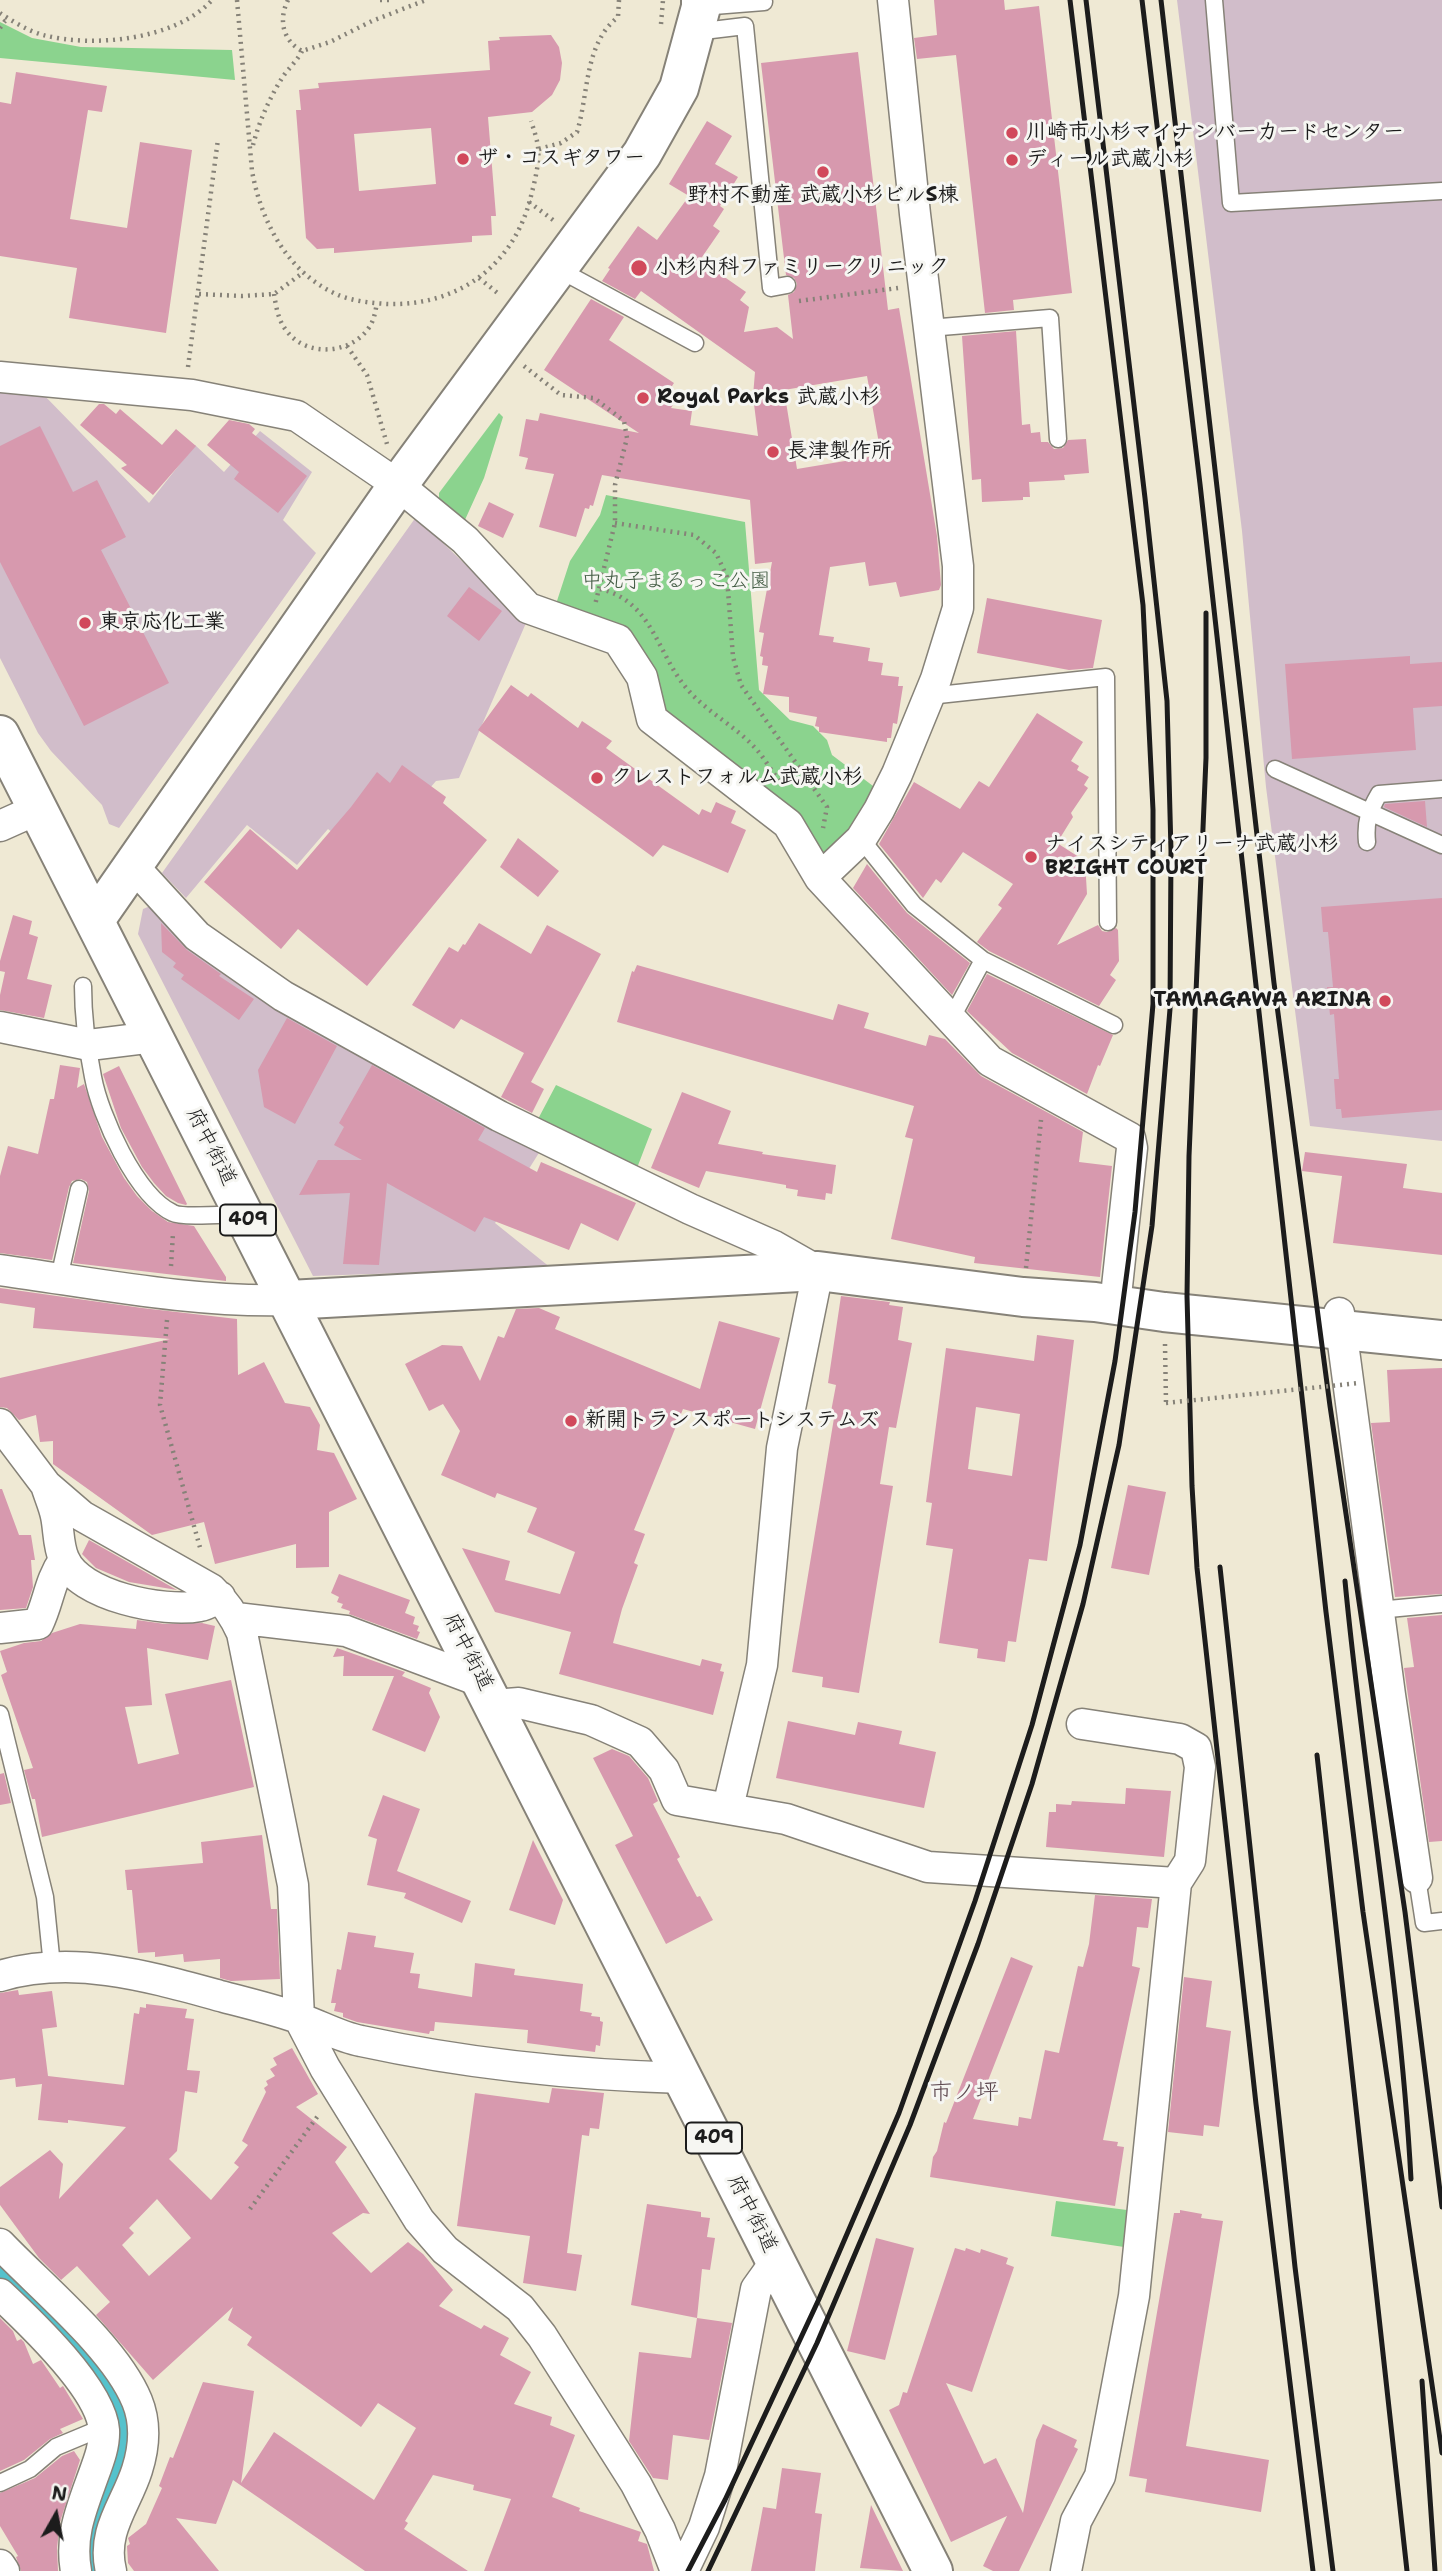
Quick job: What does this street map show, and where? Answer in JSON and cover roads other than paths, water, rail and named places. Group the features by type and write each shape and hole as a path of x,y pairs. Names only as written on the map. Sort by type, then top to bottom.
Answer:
{"main road":[{"path":"94,920 133,866 394,468 558,269 642,154 679,88 689,17"},
{"name":"府中街道","path":"0,735 933,2571"},
{"path":"289,1300 818,1271 1023,1297 1340,1320 1442,1340"}],"street":[{"path":"820,878 861,839 879,810 929,696 958,608 958,566 923,284 893,0"},
{"path":"0,377 192,395 240,402 297,416 394,468 466,540 528,608 618,640 642,677 652,719 788,824 820,878 990,1061 1130,1138 1132,1148 1115,1305"},
{"path":"0,826 38,809"},
{"path":"133,866 197,936 283,996 499,1116 690,1209 774,1246 818,1271 782,1448 762,1664 728,1807"},
{"path":"0,1027 89,1045 154,1037"},
{"path":"0,1270 169,1293 261,1301 289,1300"},
{"path":"1340,1320 1417,1878"},
{"path":"0,1424 46,1485 82,1516 222,1601 346,1631 488,1693 591,1720 640,1742 664,1770 677,1800 786,1819 929,1867 1176,1883"},
{"path":"46,1485 55,1513 64,1560 73,1573 88,1584 113,1597 181,1607 222,1601"},
{"path":"0,1628 38,1624 53,1576 64,1560"},
{"path":"222,1601 245,1648 293,1885 299,2018 325,2068 419,2220 445,2250 520,2308 542,2336 636,2484 660,2530 676,2571"},
{"path":"1066,2571 1076,2521 1100,2476 1135,2296 1176,1883 1190,1861 1200,1767 1196,1748 1180,1739 1082,1724"},
{"path":"0,1976 24,1969 52,1966 85,1967 156,1978 299,2018 356,2040 449,2059 614,2076 683,2078"},
{"path":"0,2244 103,2349 138,2402 144,2439 137,2471 110,2536 108,2560 111,2571"},
{"path":"683,2571 704,2527 720,2476 756,2289 776,2261"},
{"path":"0,2294 78,2376 98,2406 104,2427 104,2442 77,2517 74,2546 76,2571"},
{"path":"0,2565 4,2571"}],"lane":[{"path":"1214,0 1231,202 1442,191"},
{"path":"689,17 764,2"},
{"path":"689,17 745,26 779,287"},
{"path":"558,269 695,343"},
{"path":"929,328 1050,318 1058,439"},
{"path":"929,696 1106,677 1108,922"},
{"path":"1275,769 1442,845"},
{"path":"1367,842 1365,827 1368,812 1379,794 1442,789"},
{"path":"861,839 914,905 983,960 1114,1025"},
{"path":"950,1021 983,960"},
{"path":"83,986 83,1009 93,1079 118,1145 146,1192 174,1214 245,1214"},
{"path":"59,1278 79,1189"},
{"path":"1378,1610 1442,1604"},
{"path":"0,1714 45,1897 52,1966"},
{"path":"1417,1878 1424,1923 1442,1921"},
{"path":"0,2483 30,2469 56,2446 104,2427"}],"waterway":[{"path":"0,2272 81,2356 101,2382 115,2407 123,2431 122,2453 96,2511 90,2551 91,2571"}],"railway":[{"path":"688,2571 725,2500 819,2299 899,2113 975,1901 1032,1725 1080,1545 1115,1361 1135,1212 1153,1004 1153,810 1143,605 1070,0"},
{"path":"708,2571 817,2343 910,2125 978,1944 1032,1784 1083,1604 1119,1445 1152,1226 1170,1009 1171,851 1167,701 1086,0"},
{"path":"1142,0 1200,484 1326,1612 1363,1912 1442,2453"},
{"path":"1161,0 1274,983 1330,1406 1405,1912 1442,2207"},
{"path":"1206,613 1206,758 1189,1156 1187,1296 1192,1486 1197,1568 1256,2104 1313,2571"},
{"path":"1220,1567 1295,2267 1333,2571"},
{"path":"1345,1581 1399,2029 1411,2179"},
{"path":"1317,1755 1407,2571"},
{"path":"1422,2381 1435,2571"}],"place":[{"name":"川崎市小杉マイナンバーカードセンター","path":"1012,133"},
{"name":"ザ・コスギタワー","path":"463,159"},
{"name":"ディール武蔵小杉","path":"1012,160"},
{"name":"野村不動産 武蔵小杉ビルS棟","path":"823,172"},
{"name":"小杉内科ファミリークリニック","path":"639,268"},
{"name":"Royal Parks 武蔵小杉","path":"643,398"},
{"name":"長津製作所","path":"773,452"},
{"name":"東京応化工業","path":"85,623"},
{"name":"クレストフォルム武蔵小杉","path":"597,778"},
{"name":"ナイスシティアリーナ武蔵小杉 BRIGHT COURT","path":"1031,857"},
{"name":"TAMAGAWA ARINA","path":"1385,1001"},
{"name":"新開トランスポートシステムズ","path":"571,1421"}],"district":[{"name":"市ノ坪","path":"964,2093"}],"park label":[{"name":"中丸子まるっこ公園","path":"676,582"}]}
